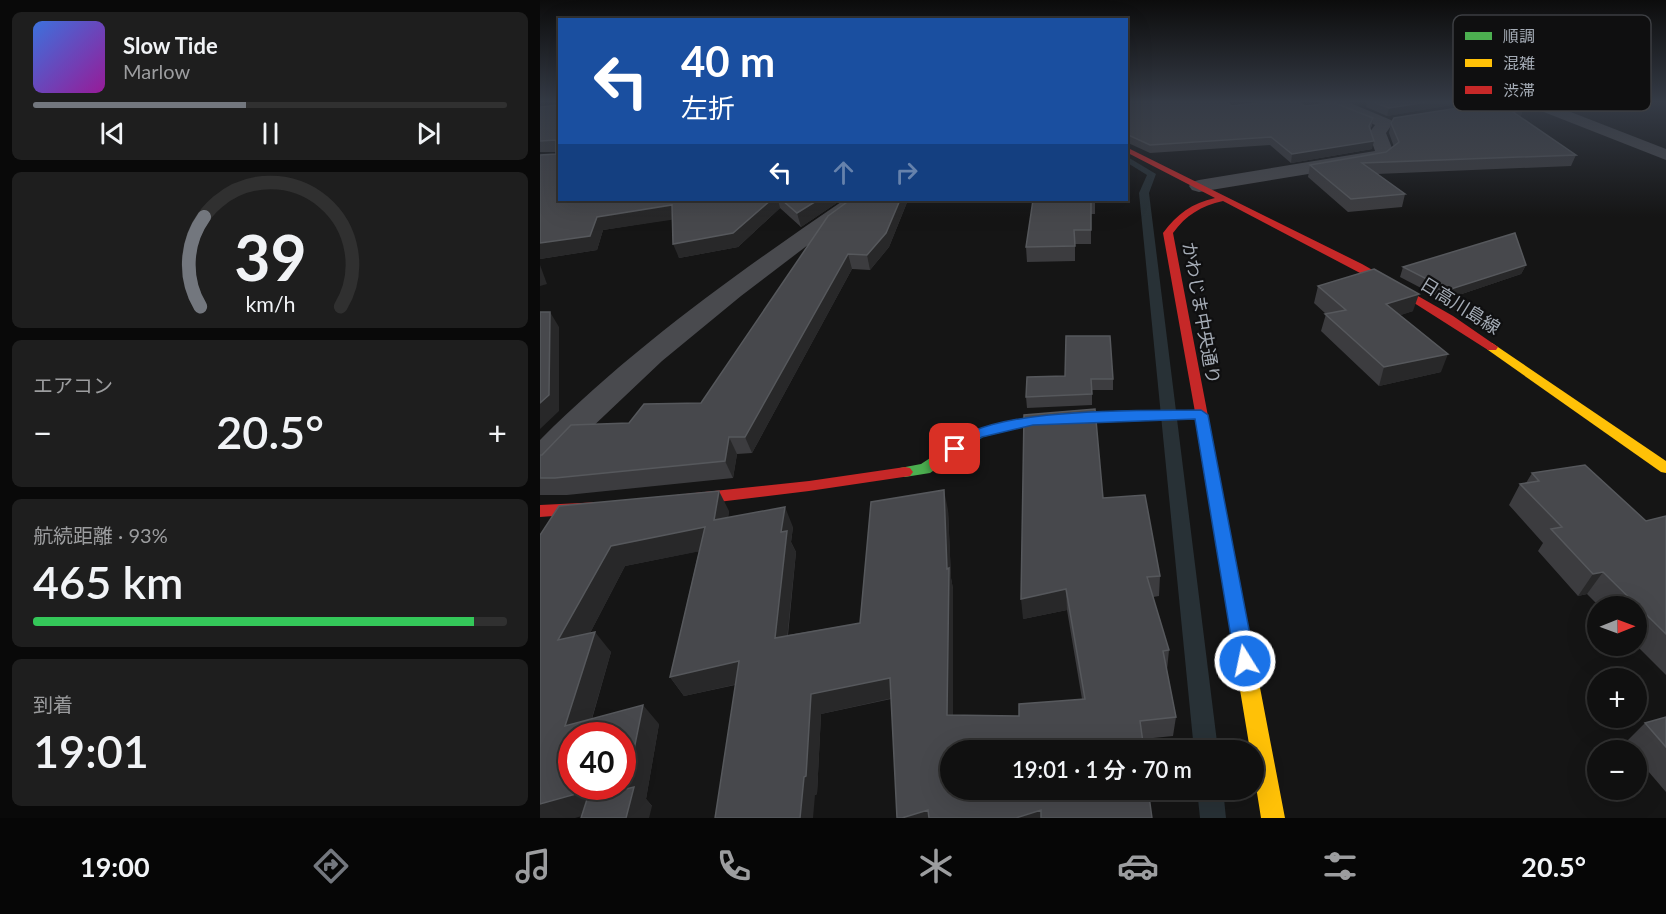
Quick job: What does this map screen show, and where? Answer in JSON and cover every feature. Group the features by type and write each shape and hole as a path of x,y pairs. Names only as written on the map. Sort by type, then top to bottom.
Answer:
{"street":[{"path":"1199,186 1376,158 1385,153 1380,140"},
{"path":"1628,140 1666,155"},
{"path":"1128,150 1221,199"},
{"name":"かわじま中央通り","path":"1221,199 1200,202 1181,213 1168,233 1273,818"},
{"name":"日高川島線","path":"1221,199 1327,250 1449,317 1666,468"},
{"path":"540,461 582,415 733,288 856,201"},
{"path":"659,502 809,486 925,469 978,433 1033,420 1201,415"},
{"path":"540,511 613,506"}],"building":[{"path":"556,140 558,140 558,201 770,201 733,233 673,244 672,205 597,217 590,236 540,243 540,155 556,154"},
{"path":"1139,140 1223,140 1150,145"},
{"path":"1275,140 1374,141 1292,154"},
{"path":"1398,140 1554,140 1576,155 1362,163 1405,194 1351,199 1310,165 1386,152 1399,142"},
{"path":"783,201 816,201 797,213"},
{"path":"849,201 900,201 886,233 867,255 848,254 745,437 729,437 725,461 540,478 540,455 571,425 629,423 644,404 701,403 828,216"},
{"path":"1033,201 1091,201 1091,230 1074,230 1075,246 1026,247"},
{"path":"1515,233 1526,265 1448,290 1403,267"},
{"path":"1374,269 1419,294 1386,304 1448,354 1384,367 1325,314 1346,310 1318,286"},
{"path":"540,312 550,312 549,395 540,403"},
{"path":"1066,336 1110,336 1113,379 1091,379 1092,394 1026,397 1027,377 1065,376"},
{"path":"1095,409 1103,498 1145,495 1160,576 1147,577 1169,650 1163,651 1176,717 1140,721 1143,740 940,740 940,800 1150,800 1152,818 1041,818 1041,810 1016,818 929,818 928,810 897,818 890,678 811,694 806,776 804,777 800,818 715,818 739,661 670,677 705,527 611,546 558,640 595,632 566,722 558,722 558,799 540,804 540,535 559,506 719,491 714,520 785,507 781,532 787,531 775,638 860,623 871,502 944,490 947,569 949,568 947,715 1019,716 1019,704 1085,699 1066,589 1021,599 1024,415"},
{"path":"1585,465 1646,521 1666,516 1666,634 1647,615 1647,596 1627,596 1603,572 1593,574 1551,529 1562,527 1520,484 1539,481 1532,473"},
{"path":"643,705 636,740 636,722 580,722"},
{"path":"1666,717 1666,747 1647,725 1647,722"},
{"path":"587,800 631,800 626,818 581,818"}],"waterway":[{"path":"1128,159 1152,174 1144,193 1205,740"},
{"path":"1211,800 1213,818"}],"traffic: fast":[{"path":"905,472 925,469 978,433 1033,420 1201,415"}],"traffic: slow":[{"path":"1492,347 1666,468"},
{"path":"1205,437 1273,818"}],"traffic: jam":[{"path":"1128,150 1312,242 1449,318 1492,347"},
{"path":"1205,437 1168,233 1190,210 1204,203 1221,199"},
{"path":"676,501 809,486 905,472"},
{"path":"540,511 601,508"}],"route":[{"path":"955,449 978,433 1033,420 1201,415 1245,661"}]}
